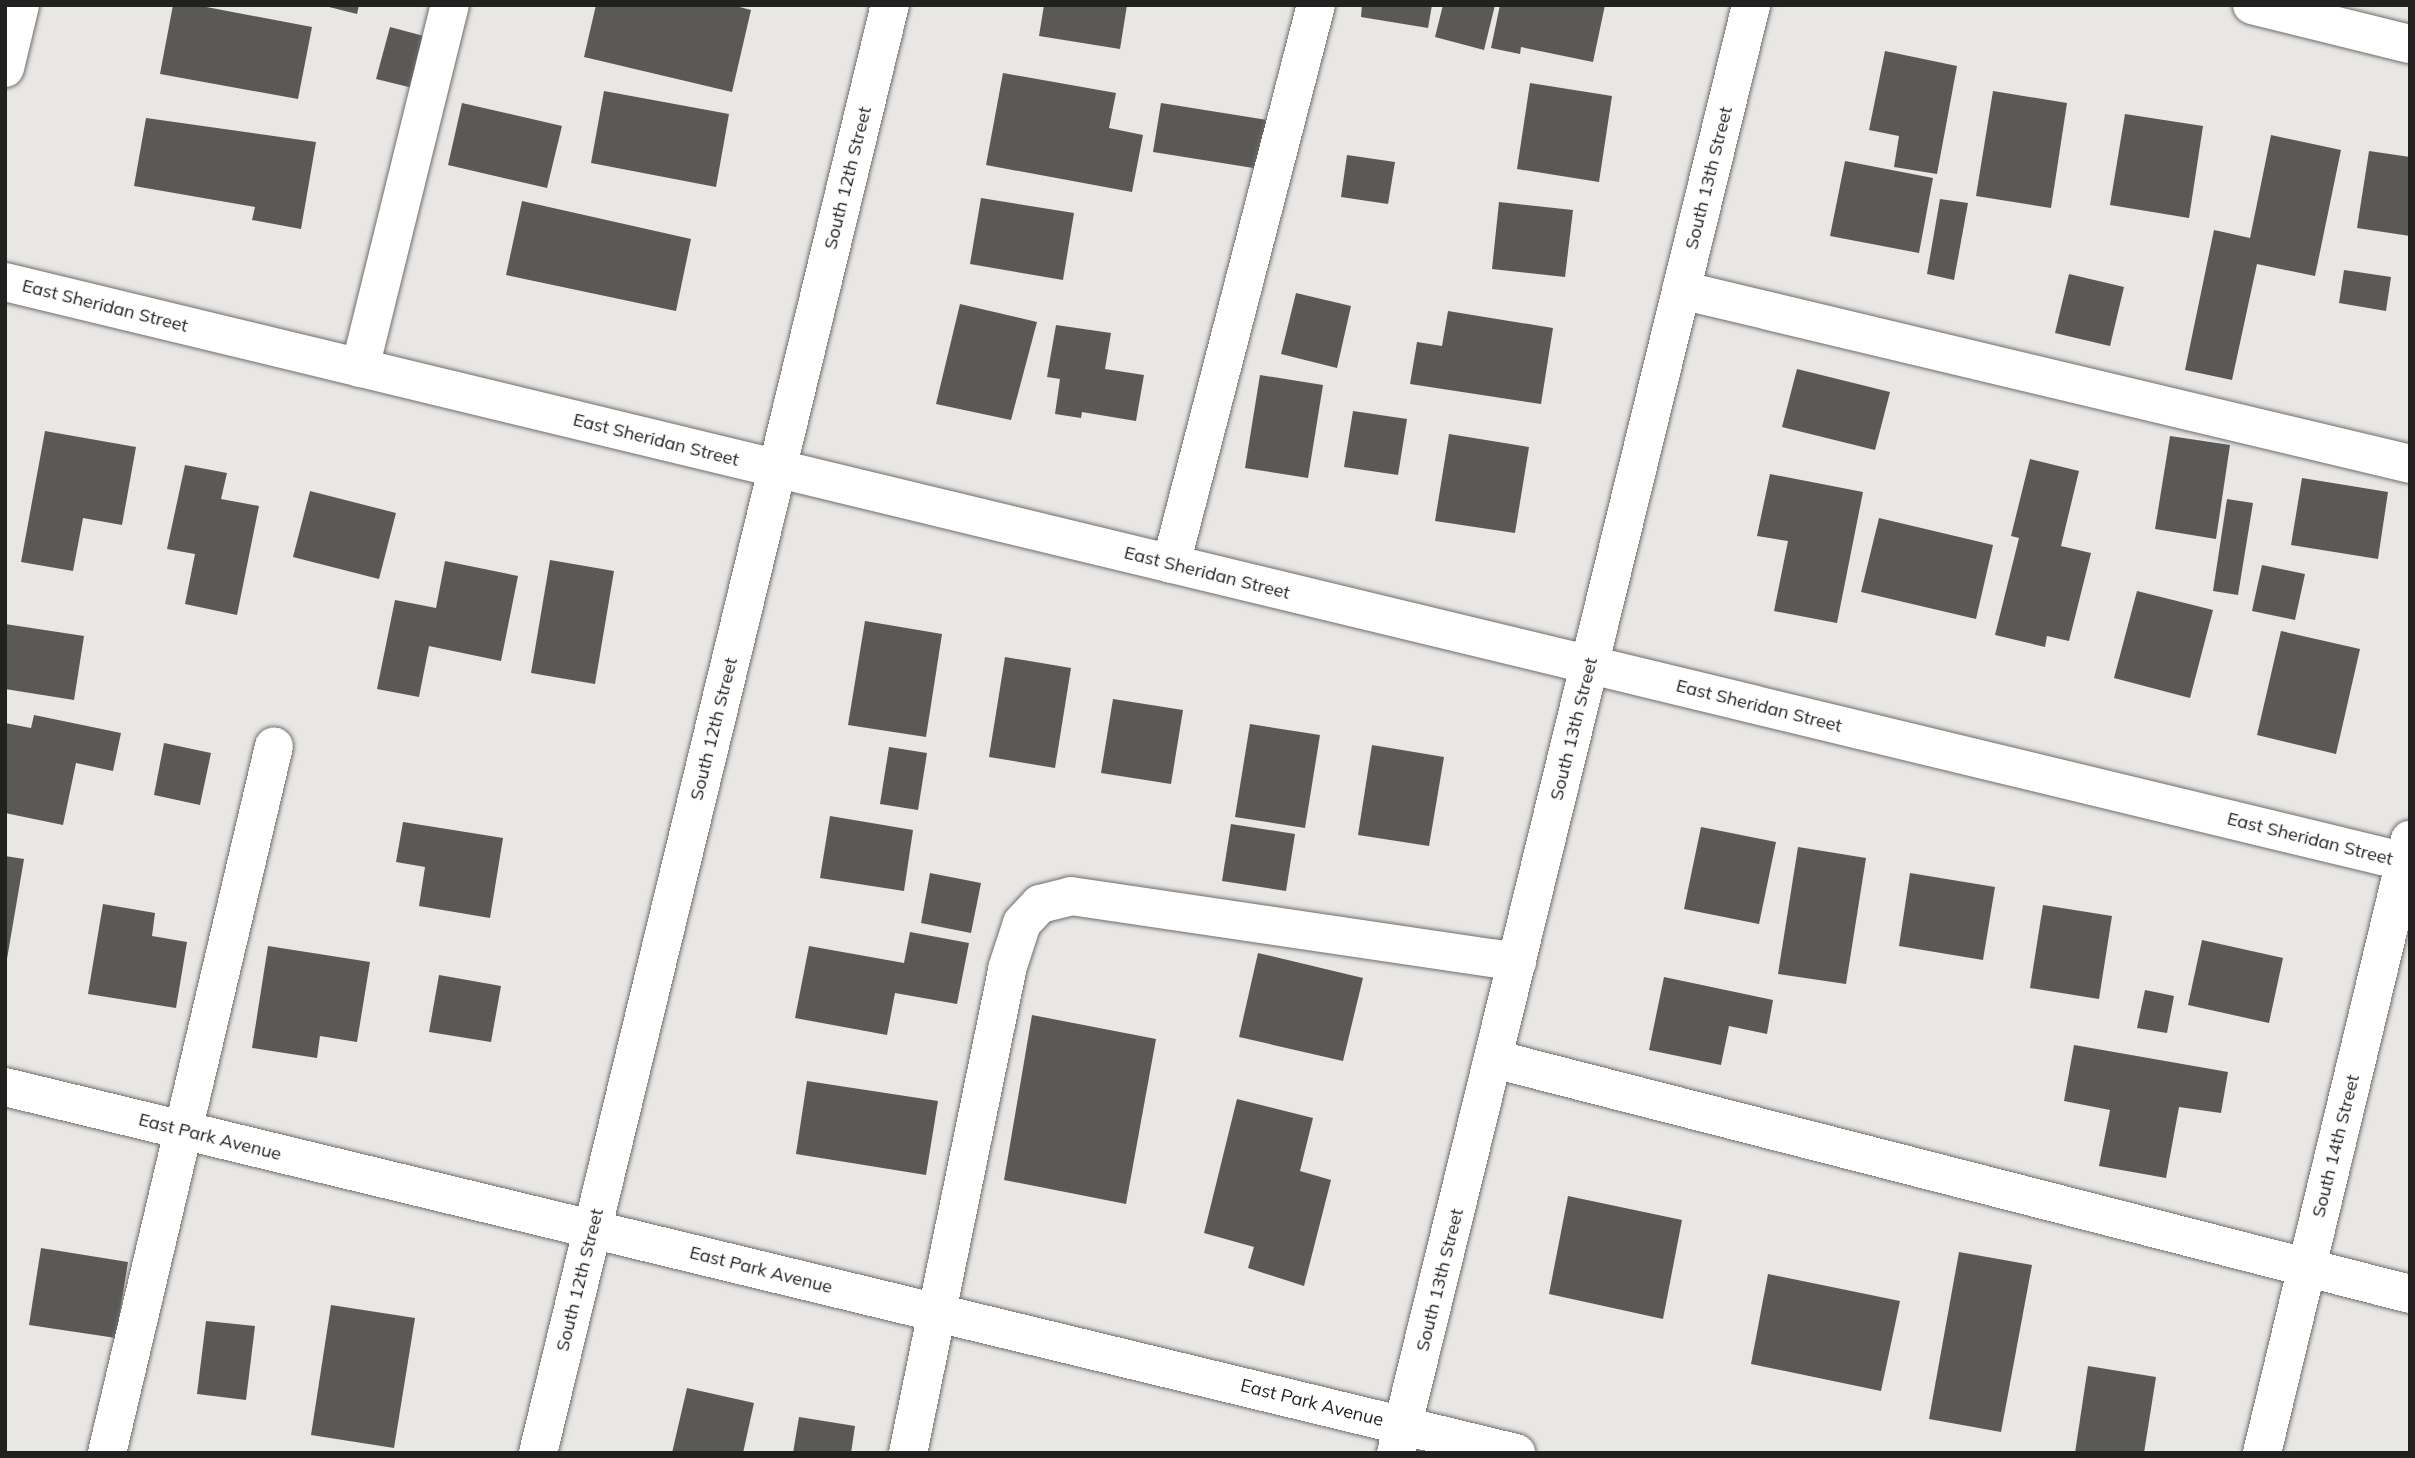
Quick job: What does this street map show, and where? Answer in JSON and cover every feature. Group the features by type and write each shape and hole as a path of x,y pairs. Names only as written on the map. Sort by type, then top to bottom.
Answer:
{"street":[{"path":"5,68 20,5"},
{"path":"360,368 450,5"},
{"name":"South 12th Street","path":"538,1453 890,5"},
{"path":"1171,564 1316,5"},
{"name":"South 13th Street","path":"1400,1439 1751,5"},
{"path":"2252,5 2410,44"},
{"name":"East Sheridan Street","path":"5,282 1590,665 2408,855"},
{"path":"1681,290 2410,464"},
{"path":"107,1453 274,746"},
{"name":"South 14th Street","path":"2262,1453 2408,855"},
{"path":"908,1453 934,1312 1007,969 1022,923 1040,904 1072,896 1517,962"},
{"path":"1494,1059 2306,1270 2410,1294"},
{"name":"East Park Avenue","path":"5,1087 934,1312 1400,1439 1516,1453"}],"building":[{"path":"173,5 196,5 312,27 298,99 160,74"},
{"path":"321,5 359,5 357,14"},
{"path":"596,5 732,5 751,10 732,92 584,57"},
{"path":"1044,5 1127,5 1120,49 1039,36"},
{"path":"1362,5 1432,5 1428,28 1361,17"},
{"path":"1443,5 1495,5 1484,50 1435,37"},
{"path":"1500,5 1605,5 1593,62 1521,47 1520,54 1491,48"},
{"path":"390,27 435,39 421,90 376,79"},
{"path":"1885,51 1957,66 1937,174 1894,167 1899,136 1869,130"},
{"path":"1003,73 1116,93 1109,128 1143,135 1132,192 986,165"},
{"path":"1530,83 1612,96 1599,182 1517,169"},
{"path":"604,91 729,114 716,187 591,163"},
{"path":"1993,91 2067,103 2051,208 1976,196"},
{"path":"462,103 562,126 547,188 448,165"},
{"path":"1161,103 1274,121 1266,170 1153,152"},
{"path":"2125,114 2203,126 2189,218 2110,205"},
{"path":"146,118 316,142 301,229 252,220 255,207 134,186"},
{"path":"2271,135 2341,150 2315,276 2257,264 2232,380 2185,370 2214,230 2250,238"},
{"path":"2369,151 2410,157 2410,236 2357,228"},
{"path":"1347,155 1395,162 1388,204 1341,197"},
{"path":"1845,161 1933,178 1919,253 1830,236"},
{"path":"981,198 1074,213 1063,280 970,264"},
{"path":"1940,199 1968,203 1954,280 1927,274"},
{"path":"522,201 691,239 676,311 506,275"},
{"path":"1499,202 1573,210 1565,277 1492,269"},
{"path":"2344,270 2391,277 2386,311 2339,303"},
{"path":"2069,274 2124,287 2110,346 2055,333"},
{"path":"1296,293 1351,306 1337,368 1281,354"},
{"path":"960,304 1037,322 1011,420 936,404"},
{"path":"1448,311 1553,328 1541,404 1410,384 1417,342 1442,346"},
{"path":"1056,325 1111,333 1105,369 1144,375 1136,421 1082,412 1081,418 1055,414 1060,379 1047,377"},
{"path":"1797,369 1890,392 1875,450 1782,427"},
{"path":"1260,375 1323,385 1308,478 1245,468"},
{"path":"1353,411 1407,419 1398,475 1344,467"},
{"path":"45,431 136,447 122,525 83,518 73,571 21,562"},
{"path":"1449,434 1529,447 1515,533 1435,521"},
{"path":"2170,436 2230,445 2216,539 2155,529"},
{"path":"2030,459 2079,471 2061,546 2091,553 2069,641 2047,636 2045,647 1995,635 2019,538 2011,536"},
{"path":"185,465 227,473 221,499 259,506 237,615 185,604 195,554 167,549"},
{"path":"1770,474 1863,492 1837,623 1774,611 1788,541 1757,536"},
{"path":"2302,478 2388,492 2378,559 2291,545"},
{"path":"310,491 396,513 379,579 293,557"},
{"path":"2227,499 2253,503 2238,595 2213,591"},
{"path":"1879,518 1993,545 1976,619 1861,592"},
{"path":"550,560 614,571 595,684 531,673"},
{"path":"445,561 518,576 501,661 429,646 419,697 377,689 395,600 436,608"},
{"path":"2262,565 2305,574 2295,620 2252,611"},
{"path":"2137,591 2213,610 2190,698 2114,678"},
{"path":"865,621 942,634 926,737 848,725"},
{"path":"5,624 84,636 74,700 5,689"},
{"path":"2281,631 2360,649 2336,754 2257,735"},
{"path":"1005,657 1071,668 1055,768 989,757"},
{"path":"1113,699 1183,710 1171,784 1101,773"},
{"path":"34,715 121,733 113,771 76,763 63,825 5,813 5,723 31,728"},
{"path":"1250,724 1320,735 1305,828 1235,817"},
{"path":"164,743 211,753 200,805 154,795"},
{"path":"1372,745 1444,757 1429,846 1358,835"},
{"path":"889,747 927,753 918,810 880,804"},
{"path":"830,816 913,830 904,891 820,878"},
{"path":"403,822 503,838 490,918 419,906 425,867 396,862"},
{"path":"1231,824 1295,834 1286,891 1222,881"},
{"path":"1701,827 1776,842 1759,924 1684,909"},
{"path":"1798,847 1866,858 1846,984 1778,974"},
{"path":"5,856 24,859 7,959 5,959"},
{"path":"930,873 981,883 971,933 921,923"},
{"path":"1910,873 1995,887 1983,960 1899,946"},
{"path":"103,904 155,913 152,936 187,942 176,1008 88,994"},
{"path":"2043,905 2112,916 2099,999 2030,988"},
{"path":"910,932 969,943 957,1004 895,993 887,1035 795,1018 809,946 904,963"},
{"path":"2202,940 2283,958 2269,1023 2188,1005"},
{"path":"268,946 370,962 357,1042 320,1036 317,1058 252,1048"},
{"path":"1258,953 1363,978 1343,1061 1239,1037"},
{"path":"439,975 501,986 491,1042 429,1032"},
{"path":"1664,977 1773,1000 1767,1034 1729,1026 1721,1065 1649,1050"},
{"path":"2145,990 2174,996 2167,1033 2137,1028"},
{"path":"1032,1015 1156,1039 1126,1204 1004,1180"},
{"path":"2074,1045 2228,1072 2221,1113 2179,1107 2166,1178 2099,1166 2110,1110 2064,1101"},
{"path":"807,1081 938,1101 926,1175 796,1154"},
{"path":"1237,1099 1313,1118 1300,1171 1331,1180 1304,1286 1248,1268 1254,1247 1204,1233"},
{"path":"1568,1196 1682,1220 1663,1319 1549,1294"},
{"path":"41,1248 128,1262 116,1338 29,1325"},
{"path":"1959,1252 2032,1265 2001,1432 1929,1419"},
{"path":"1768,1274 1900,1301 1881,1391 1751,1364"},
{"path":"331,1305 415,1318 394,1448 311,1435"},
{"path":"206,1321 255,1326 246,1400 197,1394"},
{"path":"2088,1366 2156,1377 2144,1453 2075,1453"},
{"path":"687,1388 754,1403 743,1453 672,1453"},
{"path":"799,1417 855,1426 851,1453 793,1453"}]}
